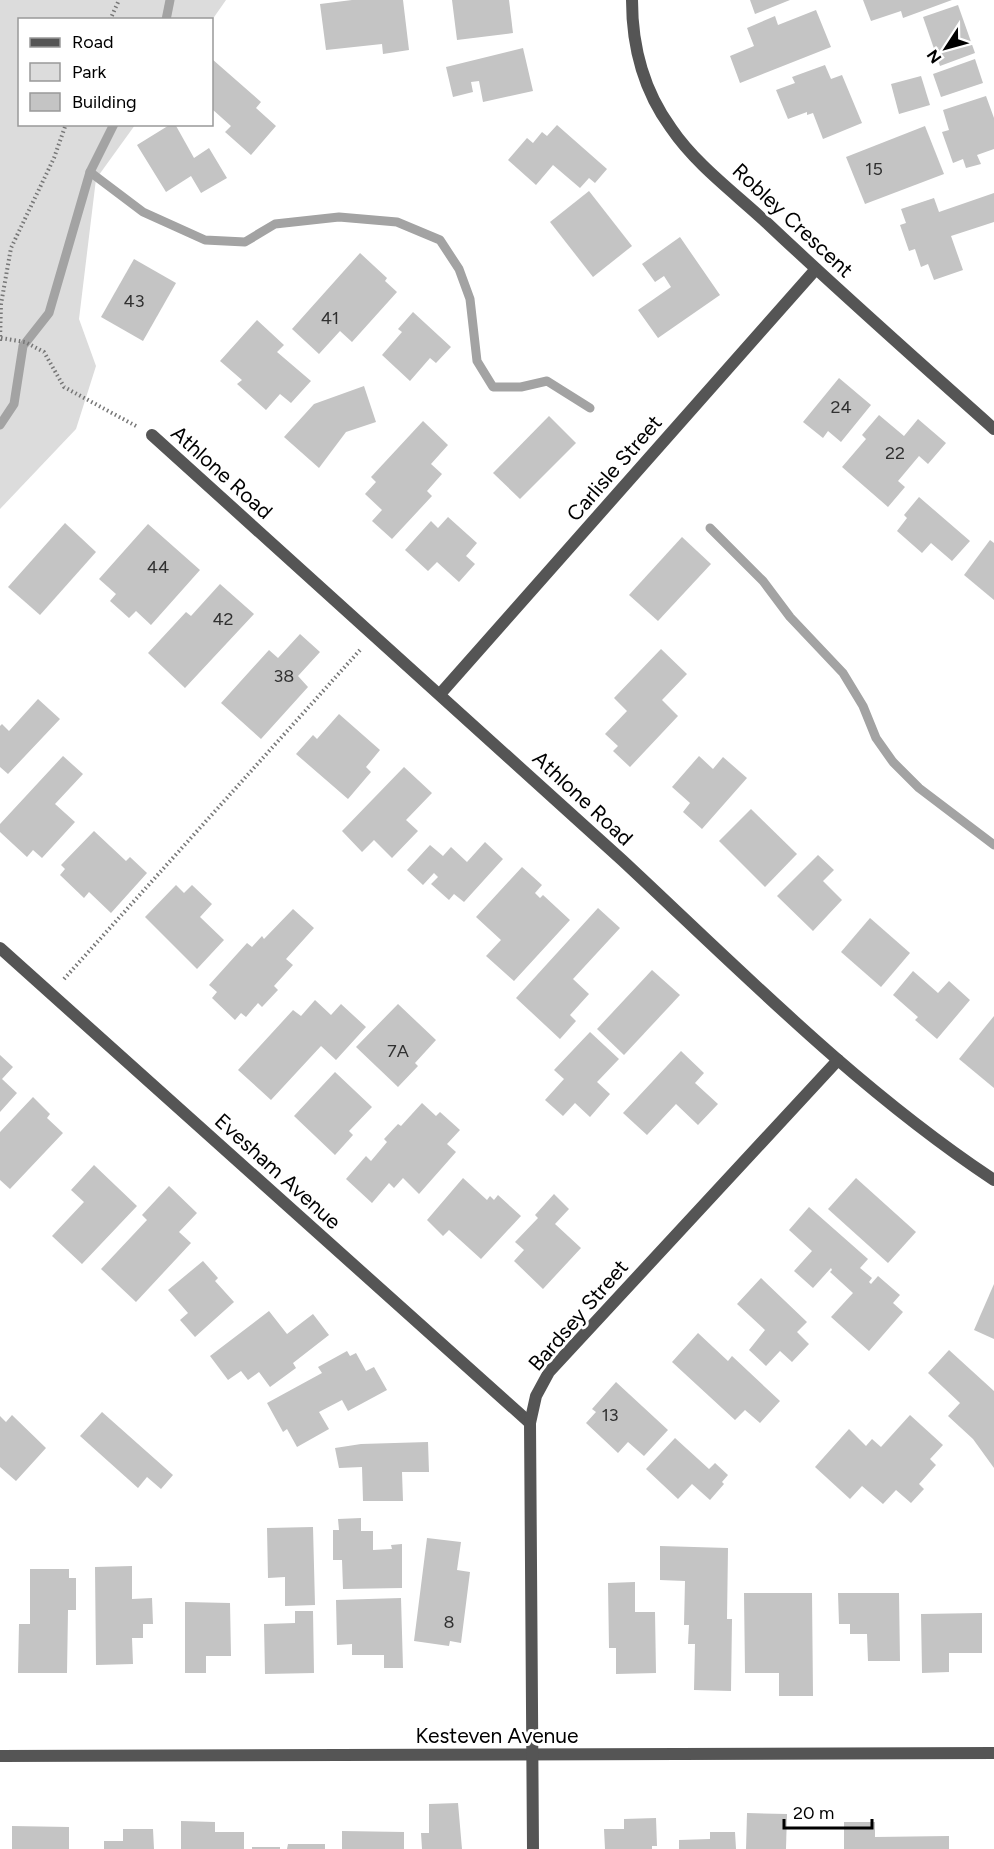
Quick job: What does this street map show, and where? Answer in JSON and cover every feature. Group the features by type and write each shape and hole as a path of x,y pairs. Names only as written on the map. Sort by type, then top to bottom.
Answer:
{"street":[{"name":"Robley Crescent","path":"632,0 632,23 643,79 670,128 694,155 816,269 994,429"},
{"name":"Carlisle Street","path":"441,693 816,269"},
{"name":"Athlone Road","path":"152,435 441,693 838,1060 948,1150 994,1180"},
{"name":"Evesham Avenue","path":"0,948 530,1423"},
{"name":"Bardsey Street","path":"533,1849 530,1423 536,1396 549,1372 838,1060"},
{"name":"Kesteven Avenue","path":"0,1756 994,1753"}],"path":[{"path":"111,18 119,0"},
{"path":"65,126 54,158 11,248 1,303 1,339 25,342 44,352 64,387 152,435"},
{"path":"51,993 374,634"}],"green space":[{"path":"0,0 226,0 213,19 18,18 18,126 134,126 96,179 79,319 96,366 76,429 0,509"}],"building":[{"path":"352,0 403,0 409,50 383,54 382,44 326,50 320,4"},
{"path":"452,0 509,0 513,33 457,40"},
{"path":"750,0 790,0 755,14"},
{"path":"863,0 952,0 903,18 901,11 871,21"},
{"path":"958,5 975,53 940,66 923,17"},
{"path":"816,10 831,47 740,83 730,56 754,46 747,28 775,16 778,25"},
{"path":"523,48 533,91 483,102 479,81 471,82 473,92 453,97 446,67"},
{"path":"975,59 983,83 941,97 933,74"},
{"path":"213,60 261,102 256,108 276,126 251,155 225,132 231,126 213,110"},
{"path":"825,65 831,79 842,75 862,123 823,139 813,113 807,115 807,112 788,119 776,90 795,83 792,77"},
{"path":"921,76 930,105 899,114 891,84"},
{"path":"986,96 994,118 994,149 977,155 981,164 966,168 963,159 953,163 942,132 949,130 943,110"},
{"path":"557,125 607,169 595,183 589,178 580,188 553,165 536,185 508,160 527,138 533,143 542,132 547,136"},
{"path":"168,126 176,126 194,158 209,148 227,178 201,193 191,176 166,192 137,145"},
{"path":"925,126 944,174 865,204 846,157"},
{"path":"589,191 632,246 593,277 550,222"},
{"path":"994,193 994,222 951,236 963,270 934,280 928,264 921,267 915,249 909,251 900,225 906,223 901,209 934,198 939,212"},
{"path":"680,237 720,295 658,338 638,310 671,287 664,276 655,282 642,264"},
{"path":"360,253 387,278 385,281 397,292 352,342 340,331 319,354 292,329"},
{"path":"134,259 176,283 143,341 101,317"},
{"path":"413,312 451,347 436,363 430,358 410,381 382,355 402,332 398,329"},
{"path":"257,320 284,345 277,352 311,381 291,403 280,394 266,410 237,384 242,380 220,361"},
{"path":"839,378 871,405 841,442 828,431 823,438 803,422"},
{"path":"364,386 376,422 346,432 319,468 284,437 314,404"},
{"path":"879,415 904,436 918,419 946,443 928,464 919,456 898,481 905,487 888,507 842,467 866,439 862,435"},
{"path":"549,416 576,443 520,499 493,473"},
{"path":"423,421 448,445 431,464 442,474 427,491 432,496 392,539 372,521 382,510 365,494 376,482 371,477"},
{"path":"919,497 970,541 952,561 931,543 922,553 897,531 907,518 904,515"},
{"path":"448,517 477,543 466,556 475,564 459,582 437,562 428,571 405,550 431,521 438,528"},
{"path":"65,523 96,552 40,615 8,587"},
{"path":"148,524 200,570 151,625 136,611 129,618 110,601 116,594 99,579"},
{"path":"682,537 711,564 658,621 629,595"},
{"path":"990,540 994,543 994,600 964,575"},
{"path":"220,584 254,614 185,688 148,653 186,612 191,616"},
{"path":"300,634 320,652 298,676 308,687 261,739 221,703 269,650 278,658"},
{"path":"661,649 687,674 662,700 678,716 630,767 613,751 618,746 605,734 627,711 614,698"},
{"path":"38,699 60,719 8,774 0,767 0,726 2,724 9,731"},
{"path":"339,714 380,750 366,767 371,772 348,799 296,754 313,735 317,739"},
{"path":"63,756 83,774 55,804 75,822 42,858 33,850 27,857 0,832 0,824"},
{"path":"699,756 713,769 723,757 747,778 702,829 683,812 690,803 672,787"},
{"path":"404,767 432,793 406,820 418,831 392,858 374,840 362,852 342,831"},
{"path":"751,809 797,854 765,887 719,841"},
{"path":"94,831 126,861 130,857 147,873 111,913 89,892 84,898 60,875 65,869 61,865"},
{"path":"485,842 503,859 464,902 454,894 449,900 431,884 438,877 434,873 423,885 407,870 430,845 443,856 451,847 467,862"},
{"path":"818,855 834,870 823,881 842,900 813,931 777,896"},
{"path":"522,867 542,885 535,893 540,898 543,895 570,920 514,981 486,956 501,940 476,917"},
{"path":"176,885 184,893 192,885 212,904 200,917 224,940 197,969 145,917"},
{"path":"598,908 620,928 573,979 589,994 570,1015 576,1021 560,1039 516,998"},
{"path":"293,909 314,928 286,959 293,965 274,986 278,990 262,1007 258,1003 246,1017 241,1013 235,1020 212,998 217,992 209,985 247,943 252,947 262,936 264,939"},
{"path":"870,918 910,953 881,987 841,952"},
{"path":"652,970 680,995 624,1055 597,1029"},
{"path":"913,971 938,993 949,981 970,1000 937,1039 915,1020 918,1017 893,995"},
{"path":"315,1000 331,1015 341,1004 366,1027 336,1060 321,1046 271,1100 238,1070 293,1010 301,1016"},
{"path":"398,1004 436,1040 415,1063 418,1066 398,1087 356,1047"},
{"path":"994,1016 994,1088 959,1059"},
{"path":"590,1032 619,1059 597,1082 610,1094 590,1117 575,1103 563,1116 545,1100 564,1079 554,1070"},
{"path":"681,1051 704,1073 695,1083 718,1104 698,1125 676,1104 647,1135 623,1113"},
{"path":"0,1055 13,1067 2,1079 17,1093 0,1112"},
{"path":"335,1072 372,1107 349,1131 353,1135 335,1155 294,1116"},
{"path":"33,1097 50,1114 47,1118 63,1133 10,1189 0,1180 0,1132"},
{"path":"422,1103 436,1116 440,1112 460,1130 447,1144 456,1152 419,1194 403,1178 394,1188 389,1183 372,1203 346,1179 366,1156 371,1161 387,1142 384,1139 398,1124 401,1126"},
{"path":"94,1165 137,1206 82,1264 52,1236 84,1202 71,1190"},
{"path":"463,1178 487,1200 490,1196 494,1200 498,1195 521,1216 481,1259 449,1230 443,1236 427,1220"},
{"path":"856,1178 916,1232 888,1263 828,1209"},
{"path":"169,1186 197,1213 179,1232 191,1243 136,1302 101,1269 147,1220 142,1215"},
{"path":"554,1194 569,1209 555,1224 581,1248 543,1289 514,1261 524,1250 515,1242 538,1218 535,1215"},
{"path":"809,1207 868,1259 860,1268 872,1278 869,1282 871,1284 878,1276 900,1295 893,1303 903,1312 869,1351 831,1317 853,1293 830,1272 831,1268 813,1288 794,1271 812,1251 789,1230"},
{"path":"203,1261 218,1278 215,1281 234,1302 195,1337 180,1320 188,1313 168,1290"},
{"path":"761,1278 807,1322 797,1332 809,1344 792,1362 780,1351 766,1366 749,1350 765,1330 737,1304"},
{"path":"994,1284 994,1339 974,1330"},
{"path":"269,1311 287,1334 313,1314 329,1335 293,1363 296,1368 270,1387 259,1372 248,1380 241,1371 228,1380 210,1356"},
{"path":"698,1333 728,1361 732,1356 780,1401 760,1423 745,1410 735,1420 672,1362"},
{"path":"949,1350 994,1391 994,1468 973,1439 948,1416 960,1403 928,1373"},
{"path":"347,1351 350,1356 356,1353 366,1371 374,1367 387,1390 348,1411 342,1400 319,1412 329,1429 297,1447 287,1429 283,1432 267,1403 322,1373 318,1367"},
{"path":"616,1382 668,1430 644,1456 628,1442 618,1453 586,1423 596,1412 592,1409"},
{"path":"102,1412 173,1475 161,1489 147,1477 138,1488 80,1436"},
{"path":"12,1415 46,1448 16,1481 0,1467 0,1416 6,1422"},
{"path":"910,1415 943,1445 930,1459 936,1465 919,1484 924,1489 911,1503 896,1490 883,1504 862,1486 850,1499 815,1467 849,1429 866,1446 872,1439 881,1447"},
{"path":"675,1438 709,1469 715,1463 728,1475 722,1482 724,1484 710,1500 692,1484 678,1499 646,1469"},
{"path":"428,1442 429,1472 402,1472 403,1501 363,1501 362,1467 339,1468 335,1448 361,1444"},
{"path":"361,1518 361,1531 373,1531 373,1550 392,1549 391,1545 402,1544 402,1588 343,1589 342,1560 333,1560 333,1530 339,1530 338,1519"},
{"path":"313,1527 315,1605 285,1606 285,1577 268,1578 267,1528"},
{"path":"427,1538 461,1542 457,1570 470,1572 461,1643 450,1641 449,1646 414,1641"},
{"path":"660,1546 728,1548 727,1619 732,1619 731,1691 694,1690 695,1644 688,1644 689,1625 684,1625 685,1581 660,1580"},
{"path":"132,1566 132,1599 152,1598 153,1624 143,1624 143,1638 132,1638 133,1664 96,1665 95,1567"},
{"path":"30,1569 69,1569 69,1578 76,1578 76,1610 68,1610 67,1673 18,1673 19,1624 30,1624"},
{"path":"635,1582 635,1612 655,1612 656,1673 616,1674 616,1648 609,1648 608,1583"},
{"path":"744,1593 812,1593 813,1696 779,1696 779,1673 745,1673"},
{"path":"838,1593 899,1593 900,1661 868,1661 867,1634 850,1634 850,1624 839,1624"},
{"path":"401,1598 403,1668 384,1668 384,1655 352,1655 352,1644 337,1645 336,1600"},
{"path":"185,1602 230,1603 231,1656 206,1656 206,1673 185,1673"},
{"path":"295,1611 313,1611 314,1673 265,1674 264,1624 295,1623"},
{"path":"982,1613 982,1653 949,1653 949,1672 922,1673 921,1614"},
{"path":"458,1803 462,1849 422,1849 421,1833 429,1833 429,1804"},
{"path":"747,1813 787,1814 786,1849 746,1849"},
{"path":"656,1818 657,1846 652,1846 652,1849 605,1849 604,1829 624,1829 624,1819"},
{"path":"181,1821 215,1822 215,1832 244,1832 244,1849 181,1849"},
{"path":"844,1822 875,1822 875,1837 949,1836 949,1849 844,1849"},
{"path":"12,1826 69,1827 69,1849 12,1849"},
{"path":"123,1829 153,1829 154,1849 104,1849 104,1841 123,1841"},
{"path":"342,1831 404,1832 404,1849 342,1849"},
{"path":"710,1832 735,1832 736,1849 679,1849 679,1840 710,1839"},
{"path":"288,1844 325,1844 325,1849 287,1849"},
{"path":"252,1847 280,1847 280,1849 252,1849"}],"waterway":[{"path":"166,18 170,0"},
{"path":"0,425 14,404 23,346 49,313 90,172 113,126"},
{"path":"90,172 143,212 205,240 245,242 275,224 339,217 397,222 440,240 459,269 470,299 477,361 493,387 521,387 547,381 590,408"},
{"path":"710,528 763,581 790,617 843,673 863,706 876,738 893,762 919,788 994,845"}]}
